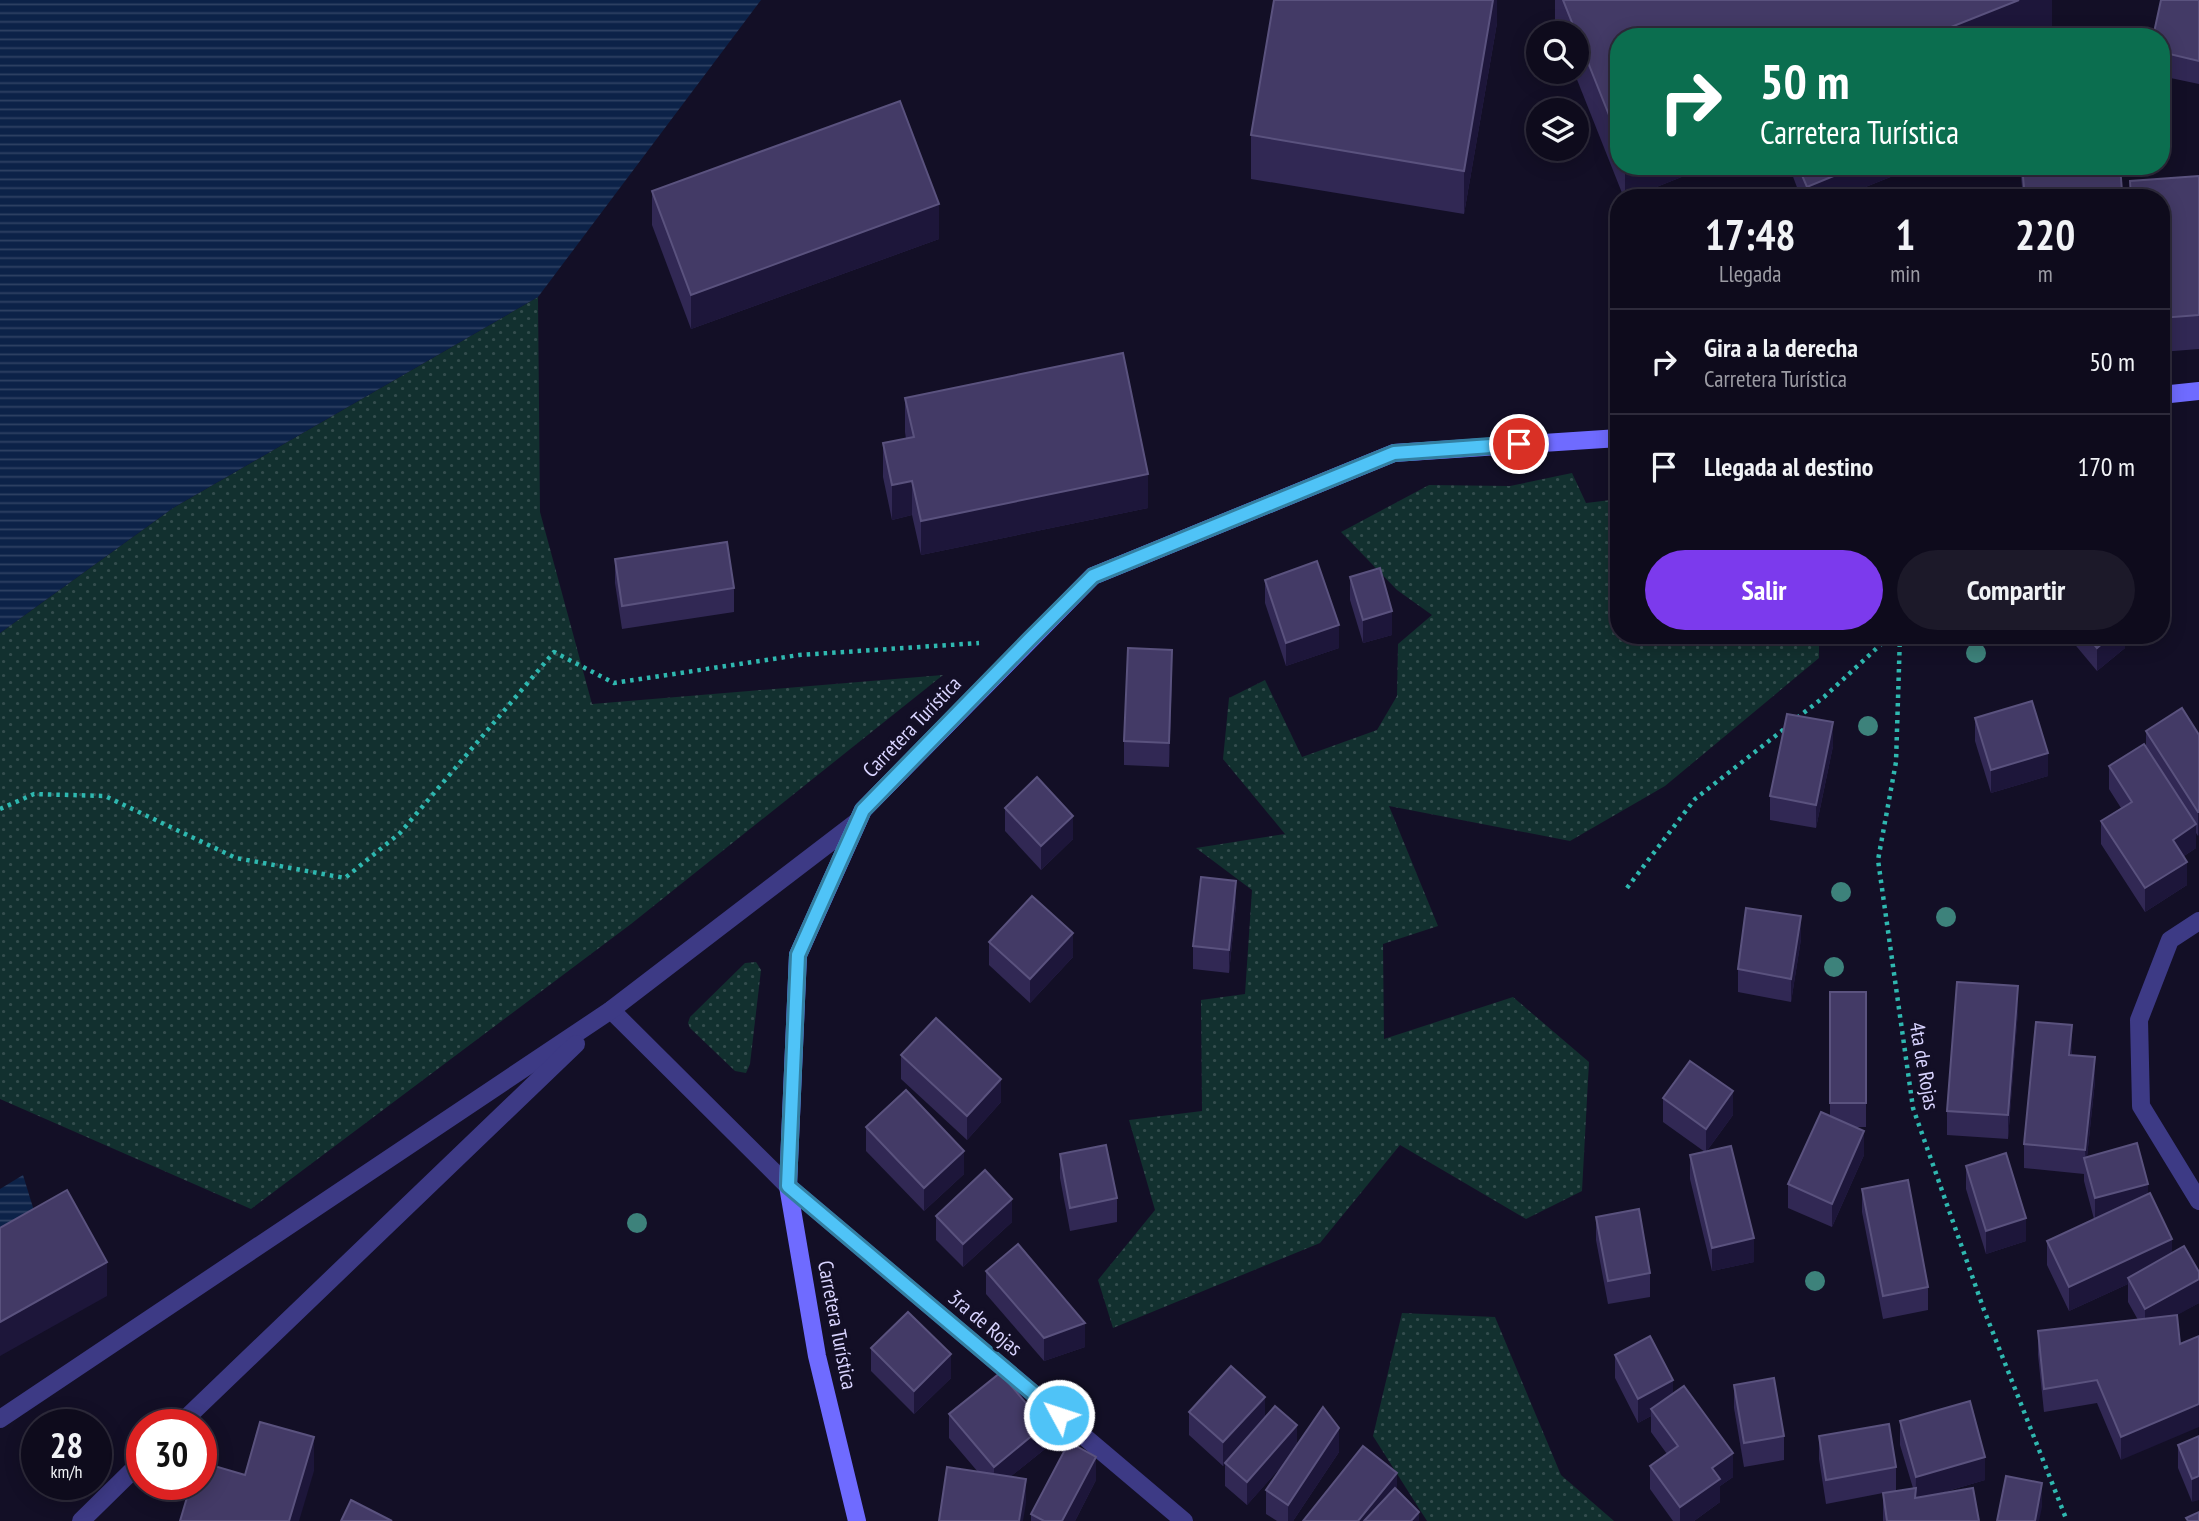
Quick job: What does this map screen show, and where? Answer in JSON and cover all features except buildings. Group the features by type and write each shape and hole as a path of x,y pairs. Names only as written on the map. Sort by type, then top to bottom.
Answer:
{"main road":[{"path":"2170,394 2199,391"},
{"name":"Carretera Turística","path":"857,1521 817,1356 788,1186 798,955 863,810 1093,576 1394,453 1610,439"}],"street":[{"path":"0,1419 611,1010 858,821"},
{"path":"2199,921 2170,940 2139,1020 2141,1106 2199,1201"},
{"path":"196,1409 611,1010"},
{"name":"3ra de Rojas","path":"611,1010 788,1186 1184,1521"},
{"path":"81,1521 126,1477"}],"path":[{"path":"0,809 34,794 105,796 236,858 345,878 400,833 554,652 614,683 799,655 1029,640"},
{"path":"1627,888 1695,799 1824,697 1881,644"},
{"name":"4ta de Rojas","path":"1900,644 1896,762 1878,860 1913,1108 1984,1310 2067,1521"}],"green space":[{"path":"538,297 540,512 592,704 943,675 631,924 251,1209 0,1099 0,633 173,508"},
{"path":"1572,473 1586,503 1610,500 1610,644 1819,644 1819,658 1665,786 1570,841 1389,806 1438,926 1383,944 1384,1039 1513,997 1589,1062 1582,1191 1526,1219 1400,1145 1320,1243 1113,1328 1098,1280 1155,1210 1129,1120 1202,1111 1201,1000 1245,994 1252,890 1196,848 1285,834 1223,759 1229,698 1265,680 1302,757 1377,730 1397,696 1398,644 1432,615 1397,590 1341,532 1429,485 1510,486"},
{"path":"756,962 761,970 750,1064 746,1073 735,1071 688,1023 690,1017 745,963"},
{"path":"1402,1313 1495,1317 1561,1475 1614,1521 1427,1521 1373,1436"}],"water":[{"path":"0,0 761,0 538,297 173,508 0,633"},
{"path":"23,1175 35,1214 0,1236 0,1189"}],"route":[{"path":"1059,1415 788,1186 798,955 863,810 1093,576 1394,453 1519,444"}]}
